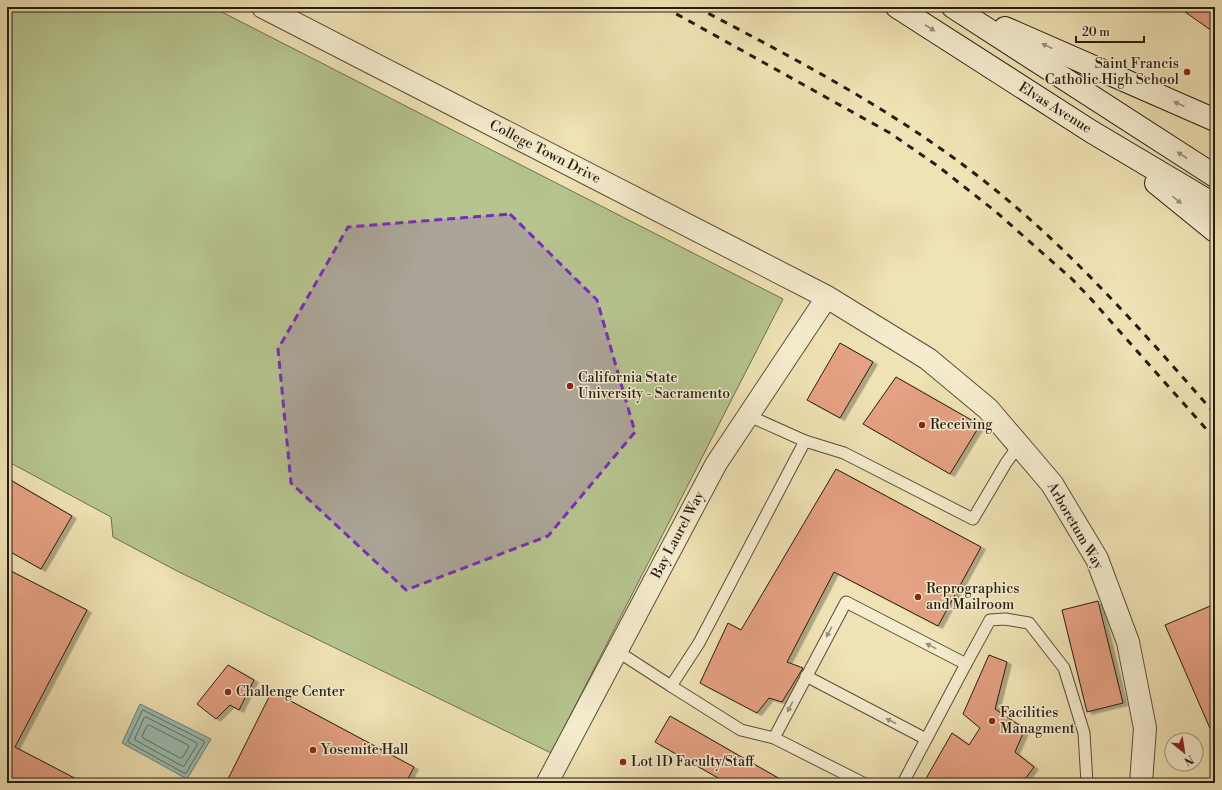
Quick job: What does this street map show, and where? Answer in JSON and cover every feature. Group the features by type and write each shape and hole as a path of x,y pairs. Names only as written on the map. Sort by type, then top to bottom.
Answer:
{"street":[{"name":"College Town Drive","path":"263,7 827,297"},
{"name":"Elvas Avenue","path":"897,7 1092,132 1215,205"},
{"name":"Elvas Avenue","path":"953,7 1215,176"},
{"path":"957,7 1215,120"},
{"path":"1092,132 1215,231"},
{"name":"Bay Laurel Way","path":"548,783 716,464 747,415 827,297"},
{"name":"Arboretum Way","path":"827,297 928,359 988,409 1052,484 1097,560 1128,642 1145,728 1141,783"}],"lane":[{"path":"747,415 805,441 844,454 973,519 1018,445"},
{"path":"671,686 699,643 805,441"},
{"path":"774,738 846,602 966,664"},
{"path":"903,783 990,620 1005,619 1029,623 1064,668 1084,733 1087,783"},
{"path":"617,651 741,730 774,738 863,783"},
{"path":"806,676 926,739"}],"highlighted area":[{"path":"510,214 597,300 635,432 548,536 406,590 291,483 278,349 348,227"}],"green space":[{"path":"7,7 212,7 783,299 551,753 179,572 113,537 111,517 7,461"}],"water":[{"path":"140,704 211,739 187,779 122,743"}],"building":[{"path":"1178,7 1215,7 1215,33"},
{"path":"840,343 873,362 840,418 807,400"},
{"name":"Receiving","path":"896,377 980,425 950,474 863,424"},
{"name":"Reprographics and Mailroom","path":"836,469 981,547 938,626 834,572 787,662 803,668 782,702 769,698 757,713 700,683 728,623 741,630"},
{"path":"7,478 72,516 41,569 7,550"},
{"path":"7,569 87,610 15,747 84,783 7,783"},
{"path":"1098,601 1123,703 1087,712 1062,610"},
{"path":"1215,604 1215,740 1165,625"},
{"name":"Facilities Managment","path":"989,655 1007,662 995,709 1025,729 1015,752 1034,767 1022,783 925,783 924,782 952,733 969,745 980,728 963,714"},
{"name":"Challenge Center","path":"228,665 254,680 239,710 230,705 216,719 197,704"},
{"name":"Yosemite Hall","path":"272,691 414,767 406,783 226,783"},
{"path":"670,716 787,783 727,783 655,742"}],"railway":[{"path":"664,7 890,133 939,167 995,211 1072,279 1215,439"},
{"path":"696,7 800,62 868,101 934,144 1001,194 1034,223 1097,284 1157,348 1215,414"}],"place":[{"name":"Saint Francis Catholic High School","path":"1187,72"},
{"name":"California State University - Sacramento","path":"570,386"},
{"name":"Receiving","path":"922,425"},
{"name":"Reprographics and Mailroom","path":"918,597"},
{"name":"Challenge Center","path":"228,692"},
{"name":"Facilities Managment","path":"992,721"},
{"name":"Yosemite Hall","path":"313,750"},
{"name":"Lot 1D Faculty/Staff","path":"623,762"}]}
